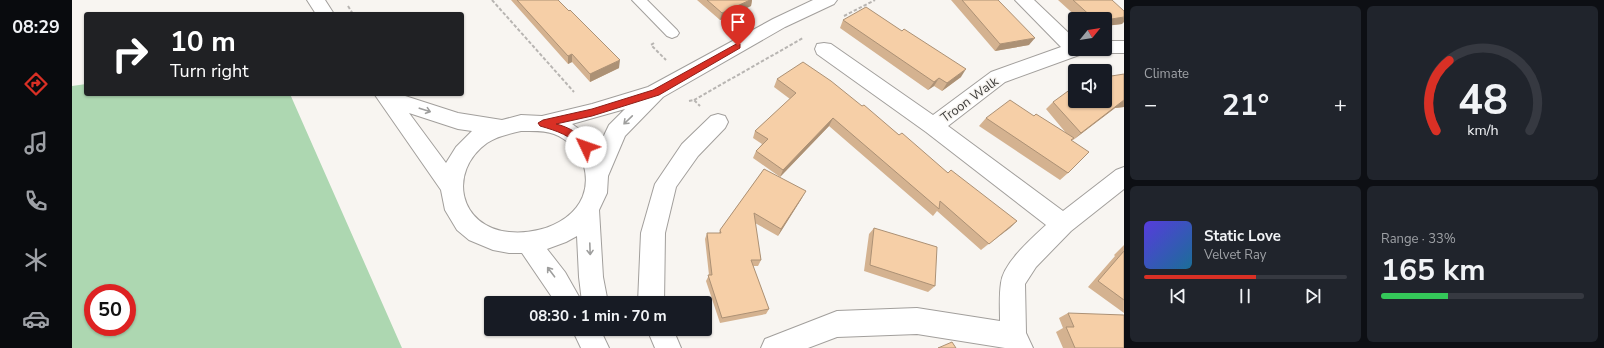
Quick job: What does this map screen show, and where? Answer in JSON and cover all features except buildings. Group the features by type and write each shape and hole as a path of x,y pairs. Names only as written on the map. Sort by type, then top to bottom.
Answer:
{"street":[{"path":"316,0 324,12"},
{"path":"543,123 563,129 580,140 592,155 598,172 598,185 595,197 588,210 574,226 553,237 529,244 504,243 482,236 464,222 454,206 450,186 454,168 465,150 481,137 500,127 521,123 543,123 592,112 656,92 779,23 828,0"},
{"name":"Troon Walk","path":"1024,0 1068,42"},
{"path":"1112,47 1124,47"},
{"name":"Troon Walk","path":"824,49 933,126 1063,224"},
{"name":"Troon Walk","path":"933,126 998,77 1068,52"},
{"path":"598,172 616,131 656,92"},
{"path":"386,96 458,121 500,127"},
{"path":"386,96 450,186"},
{"path":"651,296 653,233 666,184 690,150 718,122"},
{"path":"774,348 837,324 917,321 1016,342 1013,282 1027,260 1063,224 1124,176"},
{"path":"588,210 590,277 594,296"},
{"path":"529,244 556,280 566,296"},
{"path":"589,336 596,348"},
{"path":"600,336 602,348"},
{"path":"663,336 668,348"}],"lane":[{"path":"639,0 672,33"}],"path":[{"path":"492,0 592,112"},
{"path":"841,18 875,0"},
{"path":"687,102 694,100 806,36"},
{"path":"694,100 718,122"}],"green space":[{"path":"84,84 84,96 291,96 402,348 72,348 72,86"}],"route":[{"path":"586,147 580,140 563,129 543,123 592,112 656,92 738,46"}]}
